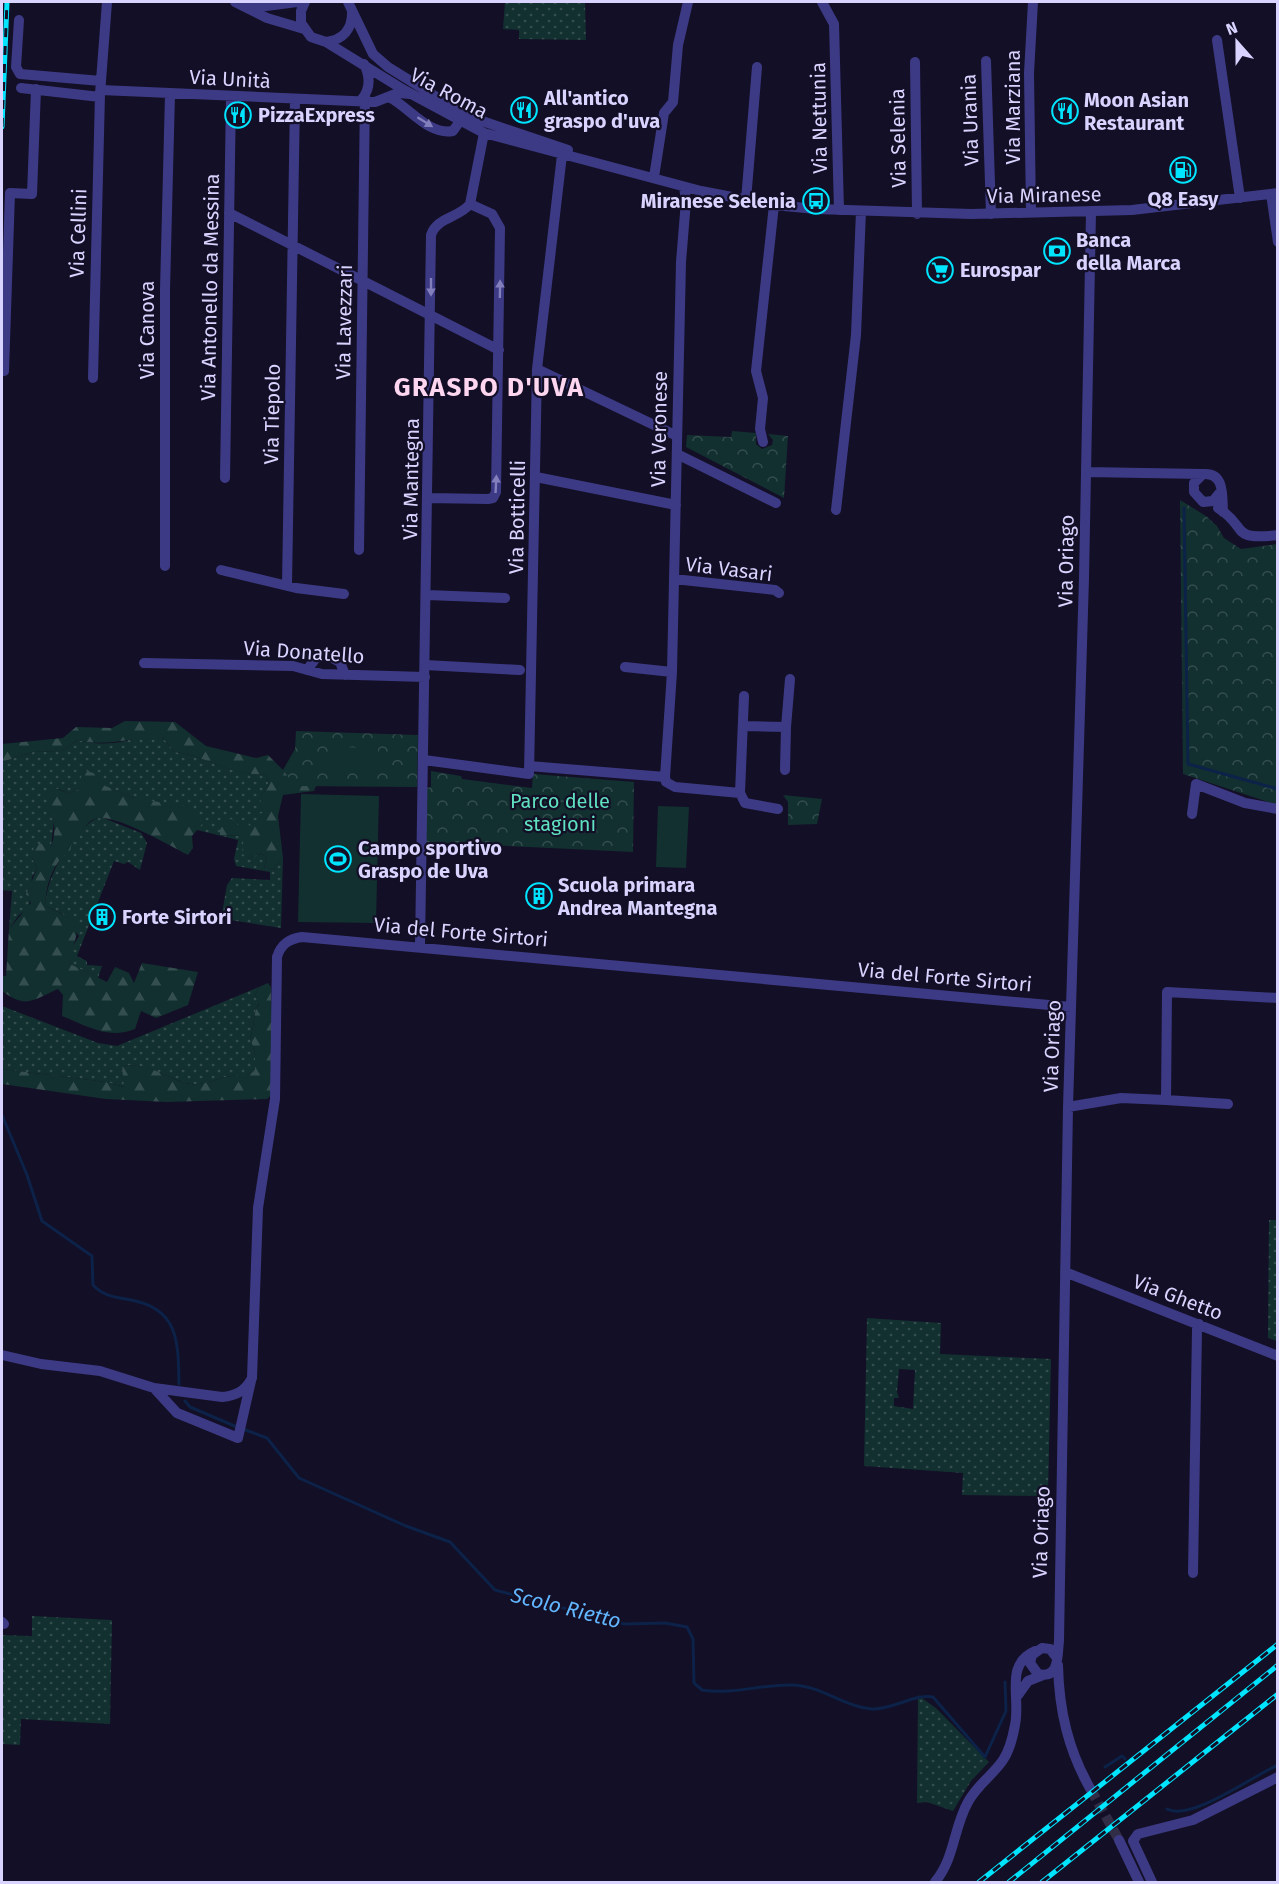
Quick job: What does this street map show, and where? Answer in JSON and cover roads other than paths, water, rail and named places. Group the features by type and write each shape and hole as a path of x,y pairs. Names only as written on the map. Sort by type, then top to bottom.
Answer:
{"street":[{"name":"Via Cellini","path":"93,378 101,89 107,2"},
{"name":"Via Roma","path":"235,2 267,18 304,28 316,39 326,42 364,64 414,96 461,116 598,162 684,187 774,205 816,209"},
{"path":"240,2 266,6 297,2"},
{"path":"304,28 300,17 305,2"},
{"name":"Via Roma","path":"348,2 368,46 379,61 461,116"},
{"path":"654,177 664,113 673,102 678,45 688,2"},
{"name":"Via Nettunia","path":"822,2 834,24 839,210"},
{"name":"Via Marziana","path":"1031,213 1029,73 1033,2"},
{"path":"326,42 338,39 347,30 352,13"},
{"name":"Via Unità","path":"19,20 16,67 20,74 101,89"},
{"path":"1217,40 1240,198"},
{"path":"368,46 376,65 392,82 387,98 432,127 453,131 461,116 481,127 484,133"},
{"name":"Via Urania","path":"986,61 991,214"},
{"name":"Via Selenia","path":"915,62 917,214"},
{"path":"363,100 369,79 364,64"},
{"path":"746,200 757,67"},
{"name":"Via Unità","path":"21,88 101,89 295,99 363,100 387,98 400,93 414,96"},
{"path":"4,371 10,193 32,194 36,89"},
{"name":"Via Canova","path":"165,566 165,290 170,94"},
{"name":"Via Antonello da Messina","path":"225,478 231,97"},
{"name":"Via Tiepolo","path":"287,585 295,99"},
{"name":"Via Lavezzari","path":"359,550 363,100"},
{"path":"428,498 488,499 495,496 500,228 492,214 470,204 484,133 488,128 508,136 516,134"},
{"name":"Via Roma","path":"484,133 562,155 598,162"},
{"name":"Via Botticelli","path":"529,766 537,369 562,155"},
{"name":"Via Veronese","path":"665,777 672,672 681,262 686,201 684,187"},
{"name":"Via Miranese","path":"816,209 917,214 1091,212 1274,193 1278,242"},
{"name":"Via Mantegna","path":"420,946 433,229 441,221 464,211 470,204"},
{"path":"763,442 760,429 763,398 756,371 774,205"},
{"path":"836,510 856,335 861,212"},
{"name":"Via Oriago","path":"1091,212 1068,1107 1057,1660 1057,1689 1069,1743 1091,1790"},
{"path":"229,213 499,350"},
{"path":"537,369 677,436"},
{"path":"676,454 776,503"},
{"path":"1086,472 1211,474 1218,479 1223,512"},
{"path":"1165,474 1184,480 1199,500 1223,512 1245,535 1257,537 1278,535"},
{"path":"1194,492 1194,483 1203,474"},
{"path":"536,477 676,505"},
{"path":"1207,502 1216,499 1221,491"},
{"path":"221,570 287,585 344,594"},
{"name":"Via Vasari","path":"674,579 775,590 779,593"},
{"path":"427,595 505,598"},
{"path":"308,670 316,658 327,655 340,662 345,675"},
{"name":"Via Donatello","path":"144,663 293,666 322,674 424,677"},
{"path":"425,665 520,670"},
{"path":"625,668 672,672"},
{"path":"785,770 790,680"},
{"path":"744,696 740,793 745,803 778,809"},
{"path":"744,726 786,727"},
{"path":"424,760 529,774 529,766 665,777 666,782 675,787 740,793"},
{"path":"1192,814 1196,784 1245,803 1278,809"},
{"name":"Via del Forte Sirtori","path":"154,1388 177,1413 240,1431 252,1378 258,1208 275,1100 278,953 285,943 302,937 420,946 1071,1007"},
{"path":"1166,1100 1167,992 1278,998"},
{"path":"1068,1107 1121,1098 1228,1104"},
{"name":"Via Ghetto","path":"1065,1272 1278,1356"},
{"path":"1193,1573 1197,1329 1199,1324"},
{"name":"Via del Forte Sirtori","path":"2,1355 32,1363 100,1371 154,1388 233,1396 247,1387 252,1378"},
{"name":"Via Oriago","path":"1057,1689 1045,1675 1032,1668 1030,1659 1039,1649 1048,1644 1058,1622"},
{"path":"934,1882 950,1860 968,1802 978,1787 1005,1758 1015,1726 1018,1663 1039,1649 1050,1649 1057,1660 1056,1668 1028,1681 1018,1695"},
{"path":"1152,1882 1133,1841 1138,1833 1193,1820 1278,1777"},
{"path":"1119,1840 1139,1882"}],"waterway":[{"path":"1184,508 1188,764 1278,789"},
{"name":"Scolo Rietto","path":"2,1115 27,1175 42,1221 92,1256 93,1285 110,1296 147,1305 159,1311 167,1320 176,1342 179,1384"},
{"name":"Scolo Rietto","path":"185,1401 190,1407 237,1427"},
{"name":"Scolo Rietto","path":"243,1429 267,1438 299,1478 406,1526 450,1542 495,1590 624,1624 665,1623 687,1627 693,1639 694,1683 702,1690 725,1691 770,1686 804,1686 852,1705 872,1709 888,1707 919,1697 933,1697 985,1757 1006,1711 1005,1682"},
{"name":"Scolo Rietto","path":"1105,1767 1122,1756 1125,1759"},
{"name":"Scolo Rietto","path":"1167,1809 1178,1811 1191,1809 1222,1796 1278,1765"}],"tunnel":[{"path":"1091,1790 1119,1840"}],"railway":[{"path":"2,127 7,2"},
{"path":"979,1882 1278,1644"},
{"path":"1009,1882 1278,1665"},
{"path":"1042,1882 1278,1694"}],"place":[{"name":"All'antico graspo d'uva","path":"524,110"},
{"name":"Moon Asian Restaurant","path":"1065,111"},
{"name":"PizzaExpress","path":"238,115"},
{"name":"Q8 Easy","path":"1183,170"},
{"name":"Miranese Selenia","path":"816,201"},
{"name":"Banca della Marca","path":"1057,251"},
{"name":"Eurospar","path":"940,270"},
{"name":"Campo sportivo Graspo de Uva","path":"338,859"},
{"name":"Scuola primara Andrea Mantegna","path":"539,896"},
{"name":"Forte Sirtori","path":"102,917"}],"district":[{"name":"GRASPO D'UVA","path":"489,387"}],"park label":[{"name":"Parco delle stagioni","path":"560,812"}]}
